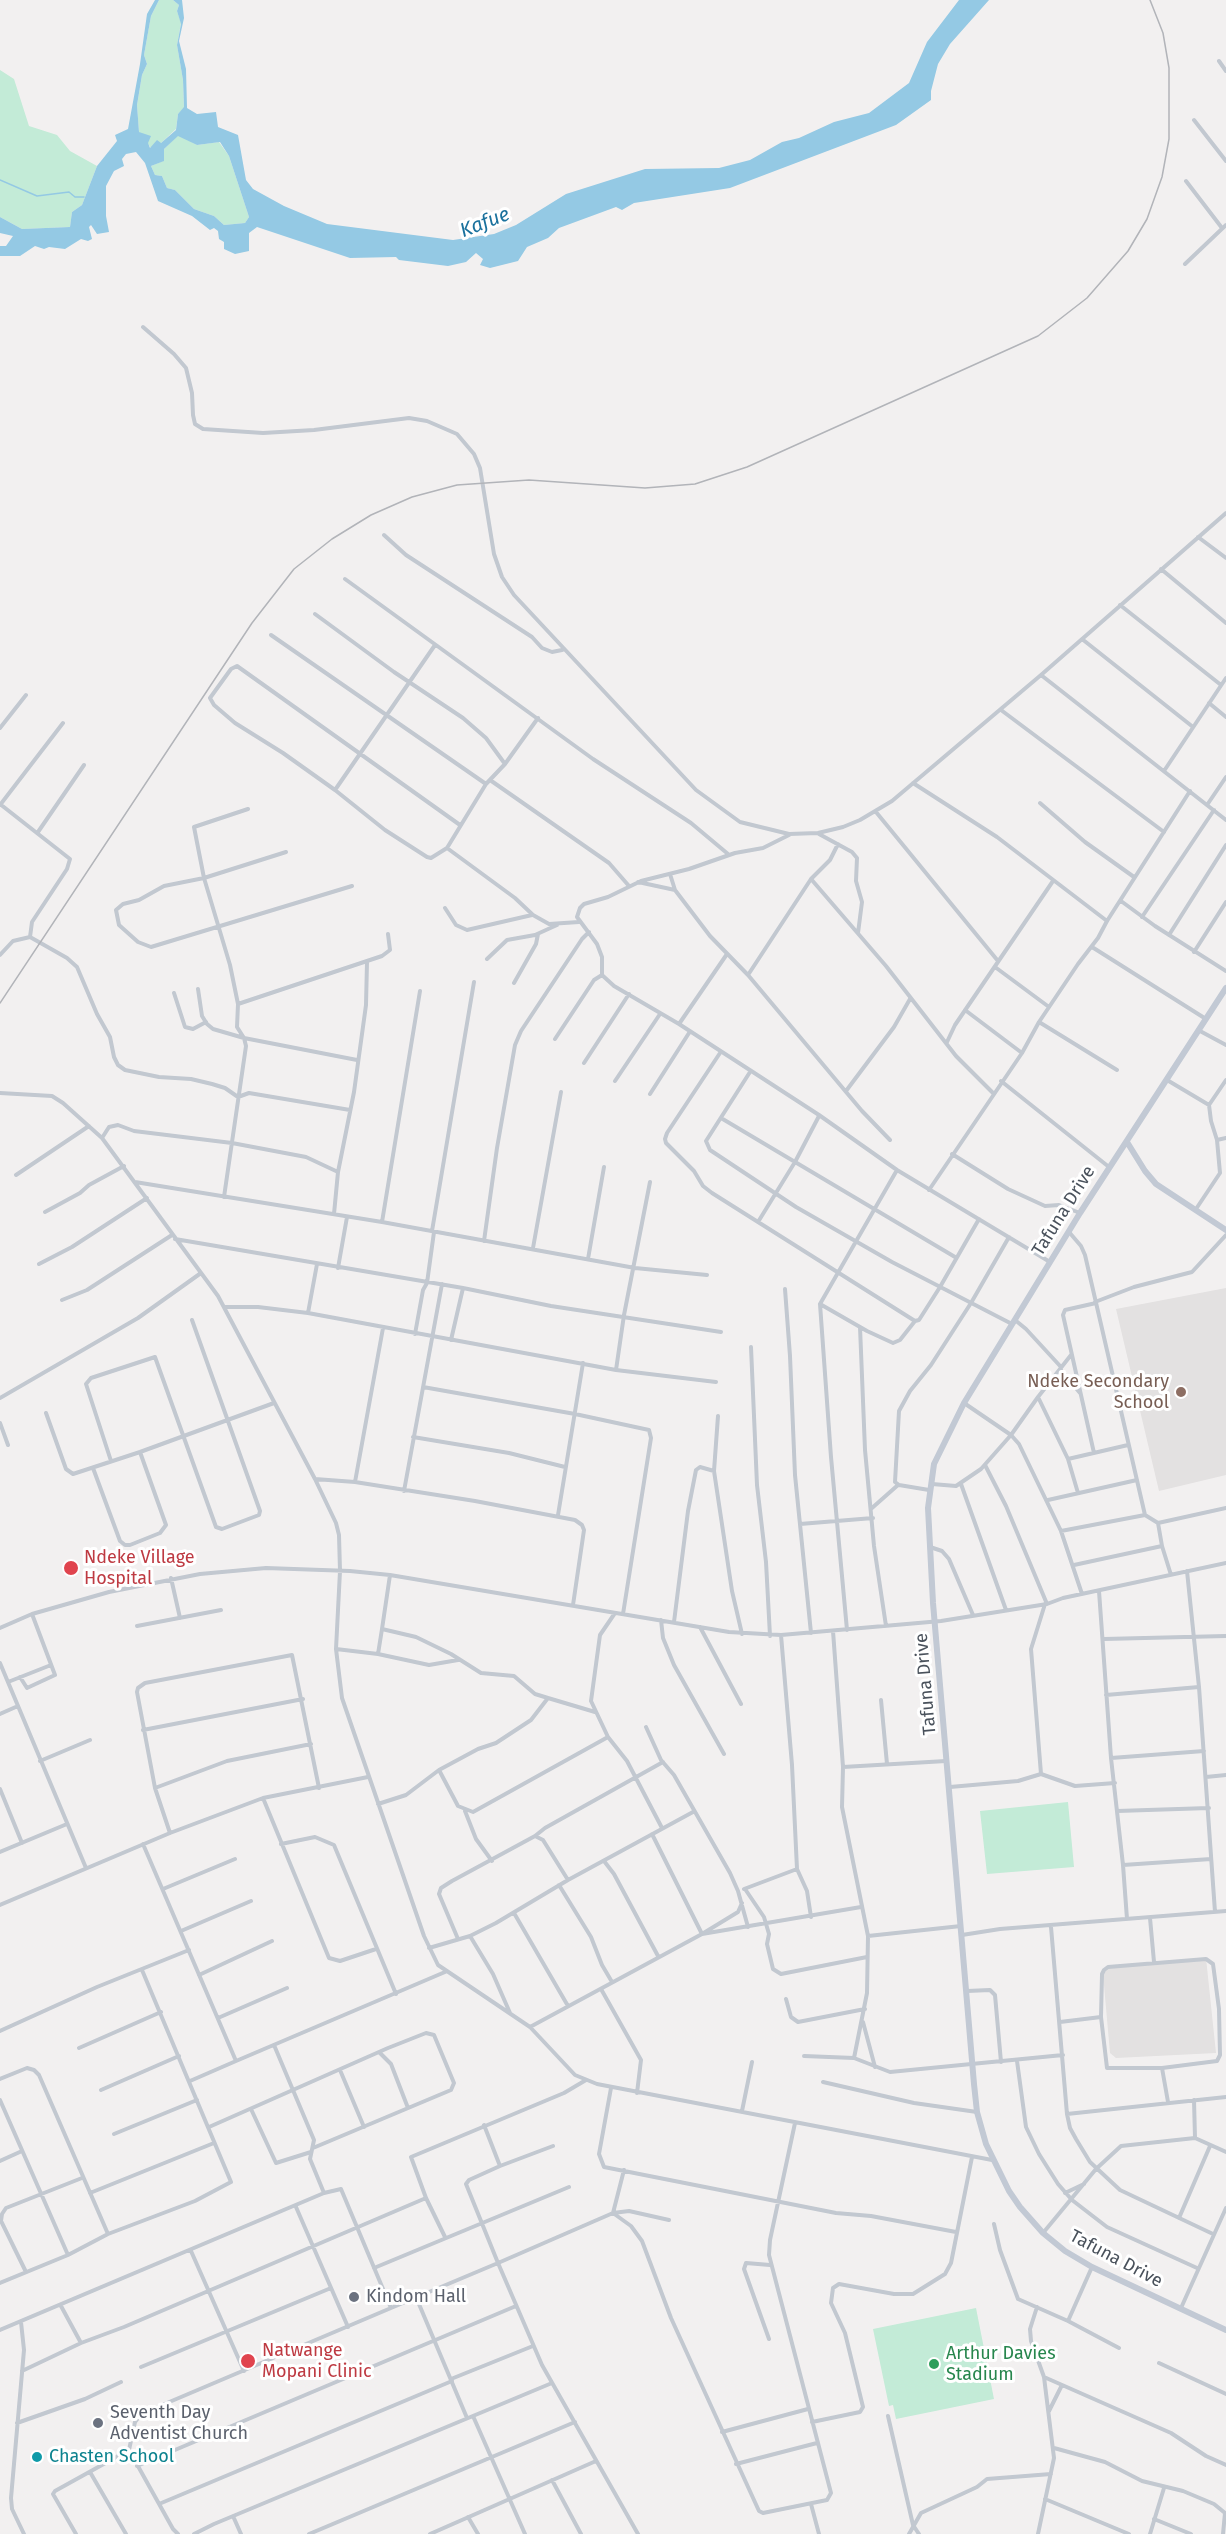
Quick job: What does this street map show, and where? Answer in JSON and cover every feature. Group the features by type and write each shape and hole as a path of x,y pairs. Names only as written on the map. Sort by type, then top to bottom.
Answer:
{"main road":[{"name":"Tafuna Drive","path":"1226,988 1109,1167 963,1403 938,1454 929,1487 929,1546 977,2112 992,2160 1015,2199 1043,2233 1065,2251 1092,2267 1226,2330"},
{"path":"1127,1142 1156,1184 1226,1230"}],"street":[{"path":"1219,61 1226,71"},
{"path":"1194,120 1226,161"},
{"path":"1185,264 1224,227 1186,181"},
{"path":"143,327 174,354 186,368 192,393 195,424 203,429 263,433 294,432 409,418 427,421 457,434 474,454 480,468 494,554 502,577 514,595 563,650 703,796 740,822 789,834 818,833 843,827 876,812 1041,675 1226,513"},
{"path":"384,535 406,555 532,637 542,648 552,652 563,650"},
{"path":"1198,537 1226,558"},
{"path":"1161,569 1226,623"},
{"path":"345,579 592,759 691,823 729,854"},
{"path":"1120,605 1221,685"},
{"path":"315,614 463,718 486,738 506,764"},
{"path":"271,635 486,784"},
{"path":"1082,639 1193,727"},
{"path":"335,790 359,752 435,645"},
{"path":"460,825 237,666 231,669 210,698 214,705 235,723 335,790 385,830 431,858 447,848 486,784 506,764 538,718"},
{"path":"1041,675 1226,820"},
{"path":"1164,771 1226,678"},
{"path":"0,729 26,695"},
{"path":"1209,703 1226,717"},
{"path":"1000,710 1164,832"},
{"path":"30,937 32,922 67,868 70,859 0,804 63,723"},
{"path":"38,832 84,765"},
{"path":"1207,805 1226,777"},
{"path":"490,780 609,863 629,886"},
{"path":"913,783 997,837 1107,921"},
{"path":"928,1190 1022,1053 1039,1022 1092,946 1190,791"},
{"path":"1040,803 1085,842 1134,877"},
{"path":"224,1197 246,1052 244,1038 237,1027 238,1004 219,926 204,878 194,827 248,809"},
{"path":"1142,917 1214,810"},
{"path":"876,812 998,961"},
{"path":"818,833 852,852 857,858 856,881 862,902 858,934"},
{"path":"789,834 764,848 729,854 638,882 608,897 584,904 578,912 579,922 589,932 602,957 602,975 615,987 679,1024 689,1033 819,1115 928,1190 1050,1262"},
{"path":"748,975 812,879 830,860 838,844"},
{"path":"1169,935 1226,845"},
{"path":"447,848 515,898 533,915 549,924 579,922"},
{"path":"286,852 204,878 164,886 140,900 123,904 116,910 116,919 119,925 138,942 151,947 352,886"},
{"path":"670,874 675,890 710,936 748,975 890,1140"},
{"path":"812,879 956,1056 993,1093"},
{"path":"946,1042 1053,881"},
{"path":"638,882 675,890"},
{"path":"1121,901 1226,971"},
{"path":"1194,951 1226,902"},
{"path":"445,908 456,925 467,930 533,915"},
{"path":"487,959 507,940 538,934 557,924"},
{"path":"484,1241 515,1045 520,1031 589,932"},
{"path":"238,1004 382,956 390,950 388,934"},
{"path":"514,983 536,944 538,934"},
{"path":"0,955 13,941 30,937 67,958 77,967 97,1014 110,1037 118,1065 130,1072 212,1084 225,1088 238,1097"},
{"path":"1092,946 1207,1020"},
{"path":"679,1024 727,954"},
{"path":"334,1214 338,1172 366,1005 367,962"},
{"path":"995,967 1049,1007"},
{"path":"555,1039 594,980 602,975"},
{"path":"415,1334 423,1290 427,1282 433,1231 474,982"},
{"path":"198,989 200,1008 206,1023 213,1029 244,1038 357,1060"},
{"path":"382,1222 420,991"},
{"path":"174,993 185,1027 193,1029 206,1023"},
{"path":"584,1063 629,994"},
{"path":"846,1091 882,1043 910,999"},
{"path":"966,1010 1022,1053"},
{"path":"615,1081 660,1014"},
{"path":"1039,1022 1117,1070"},
{"path":"1200,1030 1226,1045"},
{"path":"650,1094 689,1033"},
{"path":"720,1053 667,1133 665,1141 694,1171 704,1186 838,1274 915,1321"},
{"path":"750,1072 706,1141 713,1153 775,1194 940,1287 1026,1329 1061,1368 1080,1394"},
{"path":"1167,1080 1209,1105"},
{"path":"1196,1209 1220,1173 1217,1140 1209,1105 1226,1080"},
{"path":"1001,1081 1109,1167"},
{"path":"240,1084 249,1093"},
{"path":"533,1249 561,1092"},
{"path":"0,1093 52,1096 63,1102 102,1138 225,1307 315,1479 336,1523 339,1535 340,1571 336,1649 342,1698 429,1948 438,1965 445,1972 530,2026 575,2075 586,2080 611,2088 992,2160"},
{"path":"238,1097 249,1093 350,1110"},
{"path":"758,1222 795,1162 819,1115"},
{"path":"721,1118 955,1257"},
{"path":"102,1138 109,1127 114,1125 134,1131 232,1143 306,1157 338,1172"},
{"path":"16,1175 89,1126"},
{"path":"1217,1140 1226,1138"},
{"path":"952,1154 1008,1190 1046,1206 1059,1205 1080,1213"},
{"path":"45,1212 124,1166"},
{"path":"588,1259 604,1167"},
{"path":"848,1630 836,1522 820,1304 897,1170"},
{"path":"135,1182 149,1182 224,1197 382,1222 635,1268 707,1275"},
{"path":"616,1370 624,1315 650,1182"},
{"path":"39,1264 72,1247 147,1198"},
{"path":"338,1268 347,1217"},
{"path":"820,1304 860,1327 893,1342 900,1340 915,1321 919,1320 979,1219"},
{"path":"1069,1231 1081,1246 1084,1255 1145,1515 1150,1519 1155,1519 1158,1523 1171,1575"},
{"path":"1094,1453 1063,1312 1134,1287 1192,1272 1226,1235"},
{"path":"62,1300 87,1290 173,1237 338,1268 442,1284 551,1306 624,1315 721,1332"},
{"path":"898,1485 895,1482 895,1470 899,1411 910,1391 931,1365 971,1303 1009,1237"},
{"path":"308,1313 316,1264"},
{"path":"0,1398 138,1318 201,1273"},
{"path":"404,1491 442,1284"},
{"path":"451,1340 463,1288"},
{"path":"785,1289 795,1474 811,1633"},
{"path":"225,1307 258,1306 308,1313 616,1370 716,1382"},
{"path":"111,1461 86,1384 91,1378 155,1357 216,1527 222,1529 255,1518 260,1510 192,1320"},
{"path":"860,1327 865,1450 874,1546 886,1626"},
{"path":"355,1482 383,1328"},
{"path":"751,1347 757,1485 766,1562 770,1636"},
{"path":"872,1508 898,1485 929,1487 961,1484 985,1465 997,1448 1011,1435 1071,1355"},
{"path":"558,1515 583,1363"},
{"path":"423,1387 646,1428 650,1434 623,1614"},
{"path":"1038,1397 1068,1459 1078,1493"},
{"path":"46,1413 69,1473 93,1468 140,1452 274,1403"},
{"path":"963,1403 1011,1435 1019,1444 1048,1500 1074,1565 1082,1594"},
{"path":"718,1416 714,1471 732,1591 742,1634"},
{"path":"0,1423 8,1445"},
{"path":"413,1437 565,1467"},
{"path":"1068,1459 1128,1445"},
{"path":"93,1468 120,1541 125,1545 130,1545 160,1533 164,1530 165,1525 140,1452"},
{"path":"985,1465 1006,1506 1046,1604 1031,1649 1041,1774"},
{"path":"674,1622 688,1510 696,1470 700,1467 714,1471"},
{"path":"315,1479 355,1482 558,1515 580,1522 584,1530 573,1605"},
{"path":"1048,1500 1137,1480"},
{"path":"961,1484 1006,1610"},
{"path":"1158,1523 1226,1508"},
{"path":"1061,1531 1145,1515"},
{"path":"800,1524 873,1518"},
{"path":"929,1546 942,1551 950,1559 973,1615"},
{"path":"1074,1565 1162,1546"},
{"path":"0,1628 32,1614 108,1592 171,1578 266,1568 390,1575 742,1634 770,1636 935,1622 1046,1604 1226,1563"},
{"path":"1187,1571 1209,1808 1215,1912"},
{"path":"378,1654 390,1575"},
{"path":"171,1578 180,1618"},
{"path":"1099,1591 1111,1758 1127,1920"},
{"path":"137,1626 221,1610"},
{"path":"615,1613 600,1635 591,1701 608,1737 638,1779 662,1828"},
{"path":"20,1677 27,1688 54,1677 32,1614"},
{"path":"661,1620 663,1638 674,1665 724,1754"},
{"path":"700,1627 741,1704"},
{"path":"382,1629 416,1637 445,1650 481,1673 514,1676 535,1694 595,1712"},
{"path":"833,1631 843,1767 842,1807 867,1936 865,2009 854,2058"},
{"path":"781,1635 792,1765 797,1869 807,1891 811,1917"},
{"path":"1104,1639 1150,1636 1194,1638 1226,1636"},
{"path":"336,1649 378,1654 429,1665 460,1660"},
{"path":"170,1833 155,1788 143,1730 137,1692 142,1684 289,1654 294,1657 320,1788"},
{"path":"0,1663 86,1868"},
{"path":"8,1682 51,1665"},
{"path":"1107,1695 1199,1687"},
{"path":"378,1804 406,1795 439,1770 505,1737 531,1720 548,1698"},
{"path":"143,1730 303,1699"},
{"path":"881,1700 886,1764"},
{"path":"0,1714 18,1706"},
{"path":"646,1727 663,1762 674,1775 738,1891 748,1927"},
{"path":"465,1810 473,1812 485,1807 608,1737"},
{"path":"40,1761 90,1740"},
{"path":"155,1788 227,1761 312,1744"},
{"path":"1111,1758 1204,1750"},
{"path":"843,1767 947,1761"},
{"path":"458,1939 440,1900 441,1888 492,1861 545,1828 638,1779 663,1762"},
{"path":"439,1770 456,1802 465,1810 476,1839 492,1861"},
{"path":"950,1787 1018,1781 1041,1774 1075,1786 1115,1784"},
{"path":"1206,1777 1226,1775"},
{"path":"0,1905 54,1884 143,1844 262,1798 368,1777"},
{"path":"0,1789 22,1843"},
{"path":"262,1798 330,1958 340,1960 376,1949"},
{"path":"1117,1811 1209,1808"},
{"path":"429,1948 470,1936 693,1812"},
{"path":"0,1852 68,1824"},
{"path":"652,1834 702,1934"},
{"path":"535,1836 539,1837 549,1848 568,1880"},
{"path":"281,1844 315,1837 334,1845 396,1994"},
{"path":"143,1844 236,2061"},
{"path":"163,1889 235,1859"},
{"path":"1123,1865 1211,1859"},
{"path":"603,1860 614,1874 658,1956"},
{"path":"738,1891 797,1869"},
{"path":"560,1885 591,1937 602,1965 612,1982"},
{"path":"745,1889 760,1908 766,1922 769,1934 767,1944 773,1969 781,1974 867,1957"},
{"path":"181,1931 251,1901"},
{"path":"530,2026 702,1934 738,1912 742,1903"},
{"path":"702,1934 861,1907"},
{"path":"962,1935 1000,1929 1052,1927 1226,1911"},
{"path":"514,1913 568,2006"},
{"path":"1149,1918 1154,1962"},
{"path":"867,1936 962,1926"},
{"path":"1052,1927 1067,2114 1076,2139 1096,2169 1130,2196 1214,2234"},
{"path":"470,1936 494,1974 510,2014"},
{"path":"199,1975 272,1941"},
{"path":"0,2031 97,1987 189,1950"},
{"path":"1210,1960 1219,2008 1220,2055 1217,2061 1162,2067 1107,2068 1101,2017 1102,1974 1108,1967 1154,1962 1210,1960"},
{"path":"0,2283 229,2185 230,2178 142,1970"},
{"path":"190,2081 445,1972"},
{"path":"218,2018 288,1988"},
{"path":"601,1989 640,2060 637,2093"},
{"path":"967,1991 986,1989 993,1992 1001,2062"},
{"path":"786,1999 790,2017 798,2022 865,2009"},
{"path":"1219,2008 1226,2008"},
{"path":"79,2048 161,2012"},
{"path":"1060,2022 1101,2017"},
{"path":"863,2021 876,2067"},
{"path":"209,2127 426,2033 435,2035 454,2086 451,2090 312,2150 276,2163 251,2109"},
{"path":"274,2045 314,2140 310,2159 324,2193"},
{"path":"379,2052 392,2064 408,2108"},
{"path":"804,2055 854,2058 890,2072 1063,2055"},
{"path":"101,2090 179,2056"},
{"path":"1017,2061 1026,2127 1050,2175 1065,2193 1120,2234 1197,2268"},
{"path":"742,2112 752,2062"},
{"path":"1162,2067 1168,2102"},
{"path":"0,2079 27,2068 39,2075 108,2235"},
{"path":"340,2070 364,2127"},
{"path":"445,2237 426,2198 411,2157 564,2093 586,2080"},
{"path":"823,2082 914,2103 977,2112"},
{"path":"611,2088 600,2159 604,2167 779,2202 956,2232"},
{"path":"1067,2114 1226,2097"},
{"path":"0,2100 2,2111 68,2255"},
{"path":"114,2134 197,2100"},
{"path":"1194,2100 1195,2138"},
{"path":"613,2213 631,2226 642,2241 671,2318 736,2464 761,2512 827,2500 831,2496 770,2265 769,2241 795,2122"},
{"path":"484,2126 500,2166"},
{"path":"1043,2233 1096,2169 1121,2146 1195,2138 1226,2152"},
{"path":"90,2193 214,2143"},
{"path":"553,2146 500,2166 469,2180 466,2184 533,2346 638,2534"},
{"path":"1179,2217 1210,2146"},
{"path":"0,2161 22,2151"},
{"path":"812,2422 860,2412 863,2407 845,2332 831,2303 833,2288 839,2284 894,2294 917,2293 941,2278 948,2270 972,2157"},
{"path":"613,2213 624,2170"},
{"path":"26,2272 1,2221 1,2214 6,2208 82,2178"},
{"path":"1065,2193 1085,2184"},
{"path":"374,2268 569,2187"},
{"path":"0,2330 324,2193 341,2189 391,2308"},
{"path":"22,2371 81,2343 210,2291 426,2198"},
{"path":"296,2206 348,2327"},
{"path":"178,2534 129,2450 135,2422 141,2414 613,2213 629,2211 669,2220"},
{"path":"1181,2308 1197,2268 1225,2211"},
{"path":"994,2224 1000,2250 1018,2299 1068,2321 1119,2348"},
{"path":"191,2251 244,2371"},
{"path":"769,2339 744,2269 746,2264 770,2265"},
{"path":"1068,2321 1092,2267"},
{"path":"141,2367 331,2288"},
{"path":"416,2297 467,2418"},
{"path":"61,2306 81,2343"},
{"path":"137,2466 433,2339 516,2306"},
{"path":"1037,2307 1030,2329 1031,2341 1044,2376 1054,2458 1038,2534"},
{"path":"21,2322 24,2350 11,2498 12,2509 24,2534"},
{"path":"159,2504 533,2346"},
{"path":"1159,2363 1226,2394"},
{"path":"1044,2376 1171,2433 1206,2456 1226,2465"},
{"path":"17,2423 86,2399 121,2382"},
{"path":"194,2534 552,2383"},
{"path":"1048,2414 1062,2385"},
{"path":"722,2432 808,2409"},
{"path":"473,2416 525,2534"},
{"path":"888,2416 913,2525 918,2534"},
{"path":"309,2534 575,2422"},
{"path":"736,2464 817,2443"},
{"path":"1053,2448 1105,2462 1134,2478 1198,2497 1222,2509 1225,2518 1223,2534"},
{"path":"76,2534 53,2494 129,2450"},
{"path":"430,2534 596,2461"},
{"path":"90,2472 126,2534"},
{"path":"909,2534 921,2513 987,2480 1051,2474"},
{"path":"552,2480 581,2534"},
{"path":"1150,2534 1164,2488"},
{"path":"1046,2499 1129,2534"},
{"path":"811,2504 819,2534"},
{"path":"233,2516 241,2534"},
{"path":"468,2517 478,2534"},
{"path":"1154,2519 1191,2534"}],"shaded area":[{"name":"Ndeke Secondary School","path":"1226,1288 1226,1475 1159,1491 1116,1309"},
{"path":"1206,1958 1216,2053 1116,2058 1110,2053 1103,1974 1108,1968"}],"green space":[{"path":"159,0 173,0 179,5 177,11 181,23 177,45 183,80 184,108 178,114 176,129 161,143 151,148 139,132 137,105 142,75 147,64 144,55 151,16"},
{"path":"0,70 14,79 29,126 57,135 70,151 97,166 82,205 72,212 70,227 22,229 0,217"},
{"path":"178,135 197,145 219,142 229,156 249,217 245,223 224,225 214,216 194,209 175,190 167,188 162,176 155,175 151,166 163,161 164,149"},
{"path":"1068,1802 1074,1867 987,1874 980,1811"},
{"name":"Arthur Davies Stadium","path":"976,2308 994,2399 896,2419 893,2405 889,2406 873,2329"}],"water":[{"path":"155,0 159,0 151,16 144,55 147,64 142,75 137,105 139,132 151,136 148,143 150,148 157,140 161,143 176,130 178,114 184,107 183,80 177,45 181,24 177,11 179,5 173,0 182,0 184,18 179,41 186,69 187,108 197,114 216,112 218,127 238,135 246,180 253,189 284,206 327,224 453,240 494,234 516,225 566,194 645,169 719,168 750,160 782,142 799,138 834,122 869,113 909,83 927,42 959,0 989,0 950,44 938,64 931,100 896,125 730,188 634,203 622,210 616,207 559,228 548,238 527,247 518,261 490,268 480,265 483,259 476,253 466,262 448,266 399,260 396,257 350,258 257,227 249,233 249,251 235,254 224,249 224,242 219,239 218,231 214,228 210,230 192,216 158,201 145,163 136,152 126,154 122,159 124,166 114,171 106,186 106,216 109,232 97,234 91,225 89,227 92,239 88,241 81,239 65,249 49,247 44,249 35,246 20,256 0,256 0,246 6,246 13,236 0,233 0,217 22,229 70,227 72,212 82,205 97,166 117,141 115,135 128,129 147,14","holes":["178,136 197,145 220,142 229,156 249,217 245,223 224,225 214,216 194,209 175,190 167,188 162,176 155,175 151,166 164,161 164,149"]}],"waterway":[{"path":"0,180 37,196 69,192 75,197 84,197"}],"railway":[{"path":"0,1003 252,623 294,569 332,539 371,515 412,497 457,485 529,480 645,488 695,484 747,467 1038,336 1087,298 1128,251 1147,219 1162,177 1169,139 1169,68 1163,33 1150,0"}],"place":[{"name":"Ndeke Secondary School","path":"1181,1392"},
{"name":"Ndeke Village Hospital","path":"71,1568"},
{"name":"Kindom Hall","path":"354,2297"},
{"name":"Natwange Mopani Clinic","path":"248,2361"},
{"name":"Arthur Davies Stadium","path":"934,2364"},
{"name":"Seventh Day Adventist Church","path":"98,2423"},
{"name":"Chasten School","path":"37,2457"}],"water label":[{"name":"Kafue","path":"485,223"}]}
